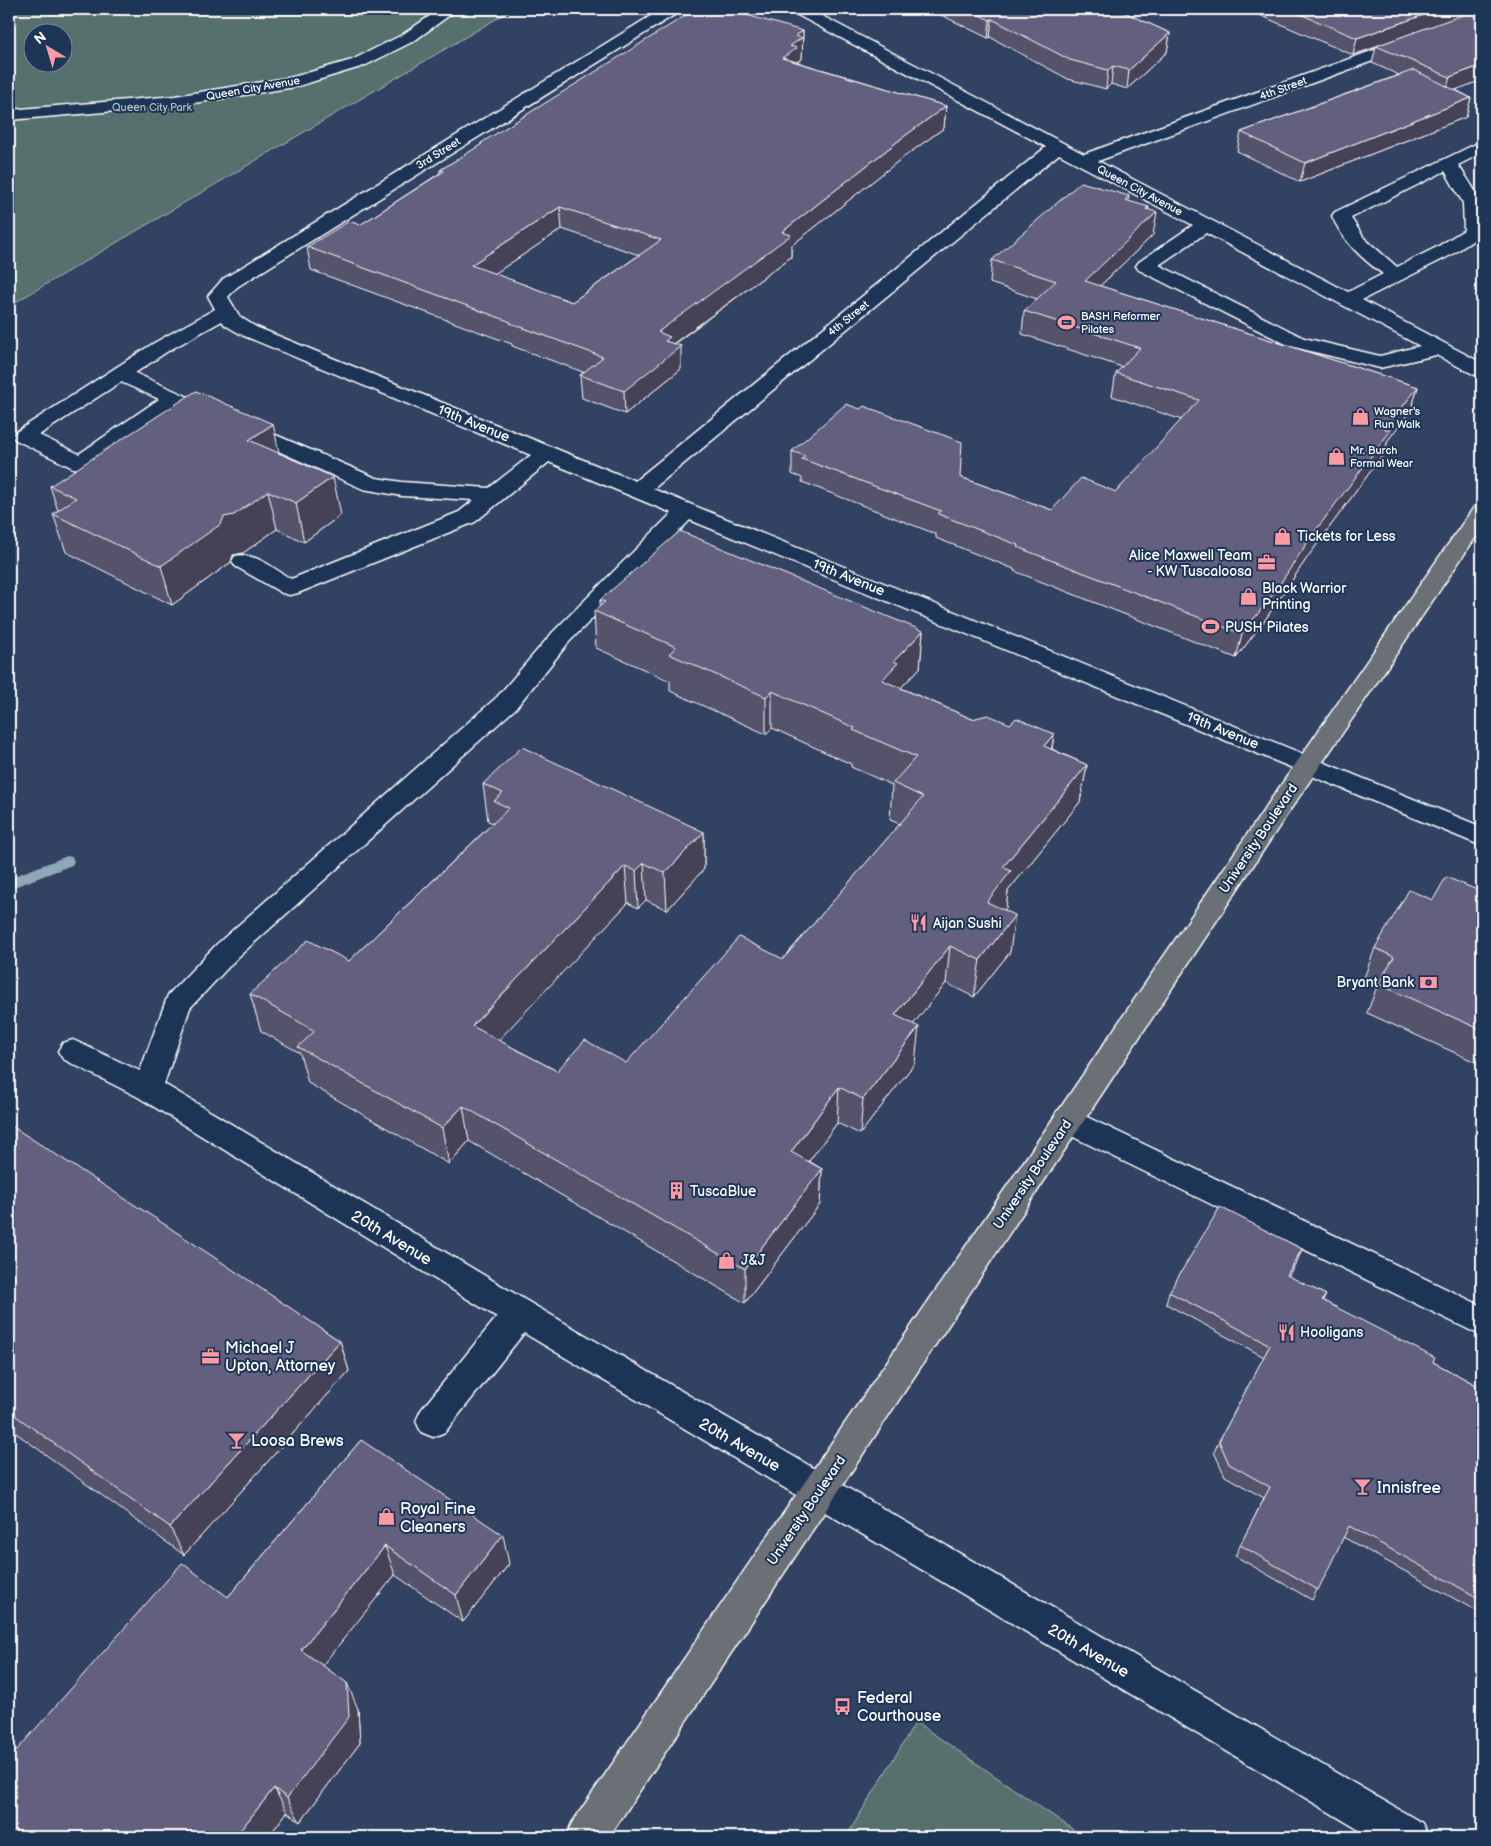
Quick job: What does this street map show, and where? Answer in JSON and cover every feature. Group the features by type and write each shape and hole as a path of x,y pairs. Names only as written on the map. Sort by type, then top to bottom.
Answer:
{"main road":[{"name":"University Boulevard","path":"586,1837 1307,765 1482,512"}],"street":[{"name":"Queen City Avenue","path":"9,114 34,115 174,101 295,82 358,63 408,38 450,9"},
{"name":"3rd Street","path":"224,309 218,296 230,283 673,9"},
{"name":"Queen City Avenue","path":"798,9 1482,371"},
{"name":"4th Street","path":"1083,160 1426,36"},
{"name":"4th Street","path":"639,490 1058,146"},
{"path":"1396,275 1359,246 1347,231 1341,216 1482,146"},
{"path":"1347,300 1460,242 1473,232 1476,216 1472,200 1448,163"},
{"path":"1205,225 1146,266 1297,342 1380,362 1438,348"},
{"path":"173,398 81,463 23,436 161,347 224,309"},
{"name":"19th Avenue","path":"224,309 232,321 249,331 1482,836"},
{"path":"120,374 372,484 402,489 492,495"},
{"path":"243,561 290,588 467,517 492,495 548,452"},
{"path":"148,1089 178,1003 227,951 506,703 561,636 687,510"},
{"name":"20th Avenue","path":"73,1051 148,1089 520,1314 1408,1837"},
{"path":"1068,1120 1482,1322"},
{"path":"433,1421 520,1314"}],"green space":[{"name":"Queen City Park","path":"9,9 513,9 9,306"},
{"path":"916,1722 1084,1837 846,1837"}],"building":[{"path":"696,9 725,9 803,31 795,36 802,38 790,46 797,48 782,58 946,106 782,232 791,235 658,332 670,337 665,341 681,346 624,391 580,375 603,357 307,247 349,221 360,225 444,171 440,170","holes":["560,207 661,240 572,302 471,265"]},
{"path":"967,9 1117,9 1170,33 1129,70 1113,66 1108,70 1070,60 992,19 990,20"},
{"path":"1288,9 1441,9 1357,38"},
{"path":"1482,9 1482,65 1450,77 1376,46"},
{"path":"1414,70 1471,98 1305,163 1241,132"},
{"path":"1081,182 1129,196 1125,200 1149,207 1146,209 1157,212 1085,281 1418,387 1385,429 1391,430 1313,534 1274,593 1242,634 1017,547 1018,545 938,514 941,511 802,459 805,456 792,451 846,404 860,409 864,406 962,442 960,477 1052,510 1081,478 1116,492 1199,400 1116,373 1140,348 1024,311 1056,281 992,260"},
{"path":"196,391 273,424 249,440 333,477 296,503 268,491 234,515 224,517 221,524 161,566 53,514 76,498 50,486"},
{"path":"680,531 923,631 894,661 898,663 882,680 972,719 988,715 1010,724 1016,718 1054,734 1044,746 1087,765 1003,867 1011,871 987,902 1015,915 980,960 950,946 895,1015 919,1027 863,1099 839,1087 791,1152 822,1169 745,1269 463,1106 442,1128 298,1047 315,1031 250,994 308,940 349,961 509,808 494,801 503,793 483,784 522,747 704,832 665,873 644,863 636,871 625,866 472,1026 557,1071 585,1040 626,1063 739,937 783,959 923,797 893,783 916,757 853,730 855,728 772,691 766,697 669,654 676,647 594,611 605,602 600,600"},
{"name":"Bryant Bank","path":"1446,877 1482,892 1482,1030 1378,984 1394,957 1375,948 1409,890 1433,900"},
{"path":"10,1125 158,1220 340,1341 170,1527 9,1411"},
{"path":"1220,1207 1302,1249 1287,1275 1326,1295 1322,1300 1435,1358 1433,1362 1482,1388 1482,1600 1349,1526 1318,1590 1240,1545 1270,1487 1229,1464 1219,1441 1270,1345 1169,1292"},
{"path":"361,1440 503,1535 456,1595 385,1546 301,1650 347,1683 349,1717 287,1798 274,1788 235,1837 9,1837 9,1759 182,1563 228,1597"}],"waterway":[{"path":"9,884 67,861"}],"place":[{"name":"BASH Reformer Pilates","path":"1067,322"},
{"name":"Wagner's Run Walk","path":"1360,417"},
{"name":"Mr. Burch Formal Wear","path":"1336,456"},
{"name":"Tickets for Less","path":"1283,536"},
{"name":"Alice Maxwell Team - KW Tuscaloosa","path":"1266,563"},
{"name":"Black Warrior Printing","path":"1248,596"},
{"name":"PUSH Pilates","path":"1211,627"},
{"name":"Aijan Sushi","path":"919,923"},
{"name":"Bryant Bank","path":"1428,982"},
{"name":"TuscaBlue","path":"676,1191"},
{"name":"J&J","path":"727,1260"},
{"name":"Hooligans","path":"1286,1332"},
{"name":"Michael J Upton, Attorney","path":"211,1356"},
{"name":"Loosa Brews","path":"237,1440"},
{"name":"Innisfree","path":"1363,1487"},
{"name":"Royal Fine Cleaners","path":"386,1517"},
{"name":"Federal Courthouse","path":"843,1706"}]}
